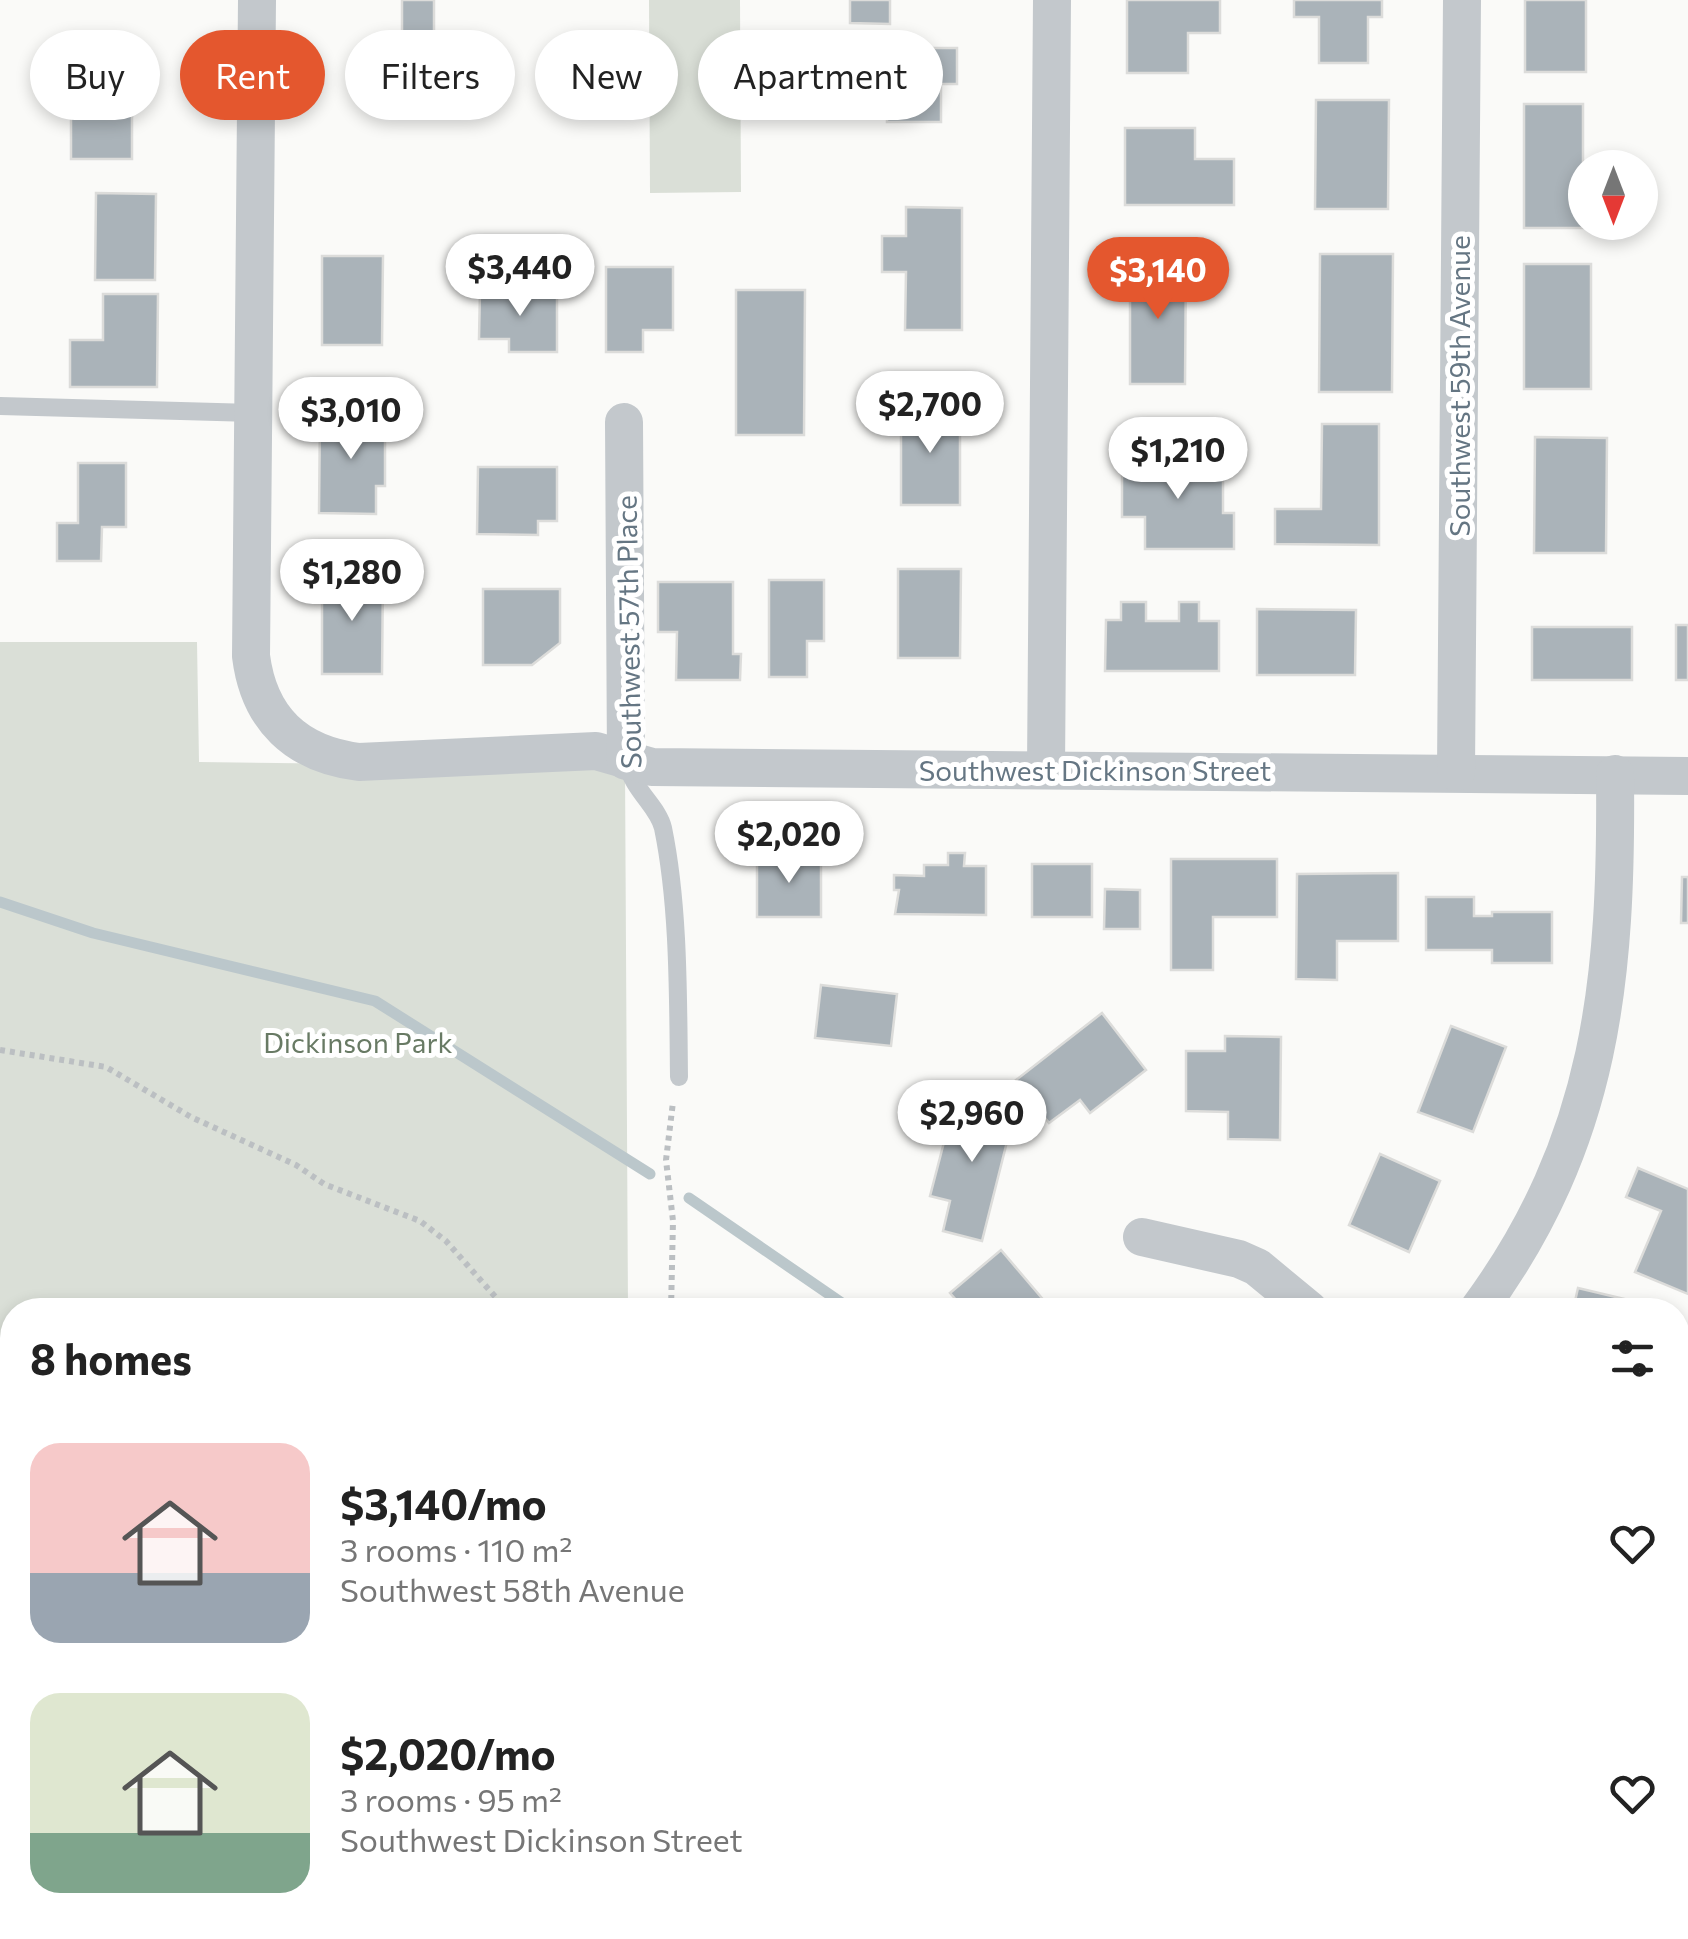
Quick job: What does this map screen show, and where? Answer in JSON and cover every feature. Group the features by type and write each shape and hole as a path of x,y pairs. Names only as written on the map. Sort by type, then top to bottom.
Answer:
{"street":[{"path":"253,412 257,0"},
{"path":"1046,769 1052,0"},
{"name":"Southwest 59th Avenue","path":"1456,772 1462,0"},
{"name":"Southwest Dickinson Street","path":"253,412 251,656 262,705 275,723 322,753 359,762 466,754 596,752 652,767 1688,776"},
{"name":"Southwest 57th Place","path":"624,422 626,761"},
{"path":"1487,1298 1505,1273 1558,1173 1596,1053 1614,942 1615,774"},
{"path":"1142,1238 1238,1259 1257,1267 1294,1298"}],"lane":[{"path":"0,406 253,412"},
{"name":"Southwest 57th Place","path":"626,761 633,786 662,827 678,980 679,1077"}],"path":[{"path":"0,1050 106,1067 191,1117 279,1157 324,1184 420,1221 446,1241 496,1298"},
{"path":"672,1298 673,1220 666,1160 679,1077"}],"green space":[{"path":"649,0 740,0 740,30 698,30 698,120 741,120 741,192 650,193 650,120 678,120 678,30 649,30"},
{"name":"Dickinson Park","path":"0,642 197,642 199,762 625,767 628,1298 0,1298"}],"building":[{"path":"402,0 434,0 434,30 402,30"},
{"path":"850,0 890,0 890,24 850,23"},
{"path":"1127,0 1220,0 1220,33 1188,33 1188,73 1127,73"},
{"path":"1294,0 1382,0 1382,17 1368,17 1368,63 1319,63 1319,17 1294,17"},
{"path":"1525,0 1586,0 1586,72 1525,72"},
{"path":"943,48 957,48 957,84 943,84"},
{"path":"1316,100 1389,100 1388,209 1315,209"},
{"path":"1524,104 1583,104 1583,150 1568,150 1568,228 1524,228"},
{"path":"71,120 132,120 132,159 71,159"},
{"path":"887,120 941,120 941,122"},
{"path":"1125,128 1195,128 1195,159 1234,159 1234,205 1125,205"},
{"path":"96,193 156,194 155,280 95,280"},
{"path":"906,207 962,208 962,330 905,330 906,272 882,272 882,236 906,236"},
{"path":"1320,254 1393,254 1392,392 1319,392"},
{"path":"322,256 383,256 382,345 322,345"},
{"path":"1130,260 1186,260 1185,384 1130,384"},
{"path":"1524,264 1591,264 1591,389 1524,389"},
{"path":"606,267 673,267 673,330 643,330 643,352 606,352"},
{"path":"480,290 557,290 557,352 509,352 509,339 479,339"},
{"path":"736,290 805,290 804,435 736,435"},
{"path":"103,294 158,294 157,387 70,387 70,340 103,340"},
{"path":"901,407 960,407 960,505 901,505"},
{"path":"320,413 385,413 385,486 376,486 376,514 319,513"},
{"path":"1322,424 1379,424 1379,545 1275,544 1275,509 1321,509"},
{"path":"1535,437 1607,438 1606,553 1534,553"},
{"path":"1122,457 1223,457 1223,513 1234,513 1234,549 1145,549 1145,517 1122,517"},
{"path":"78,463 126,463 126,527 102,527 101,561 57,561 57,523 78,523"},
{"path":"478,467 557,467 557,521 538,521 538,535 477,534"},
{"path":"898,569 961,569 960,658 898,658"},
{"path":"322,575 383,575 382,674 322,674"},
{"path":"769,580 824,580 824,641 807,641 807,677 769,677"},
{"path":"658,582 733,582 733,654 741,654 740,680 676,680 677,632 658,632"},
{"path":"483,589 560,589 560,643 532,665 483,665"},
{"path":"1121,602 1146,602 1146,621 1179,621 1179,602 1199,602 1199,621 1219,621 1219,671 1105,671 1106,620 1121,620"},
{"path":"1257,609 1356,610 1355,675 1257,675"},
{"path":"1676,625 1688,625 1688,680 1676,680"},
{"path":"1532,627 1632,627 1632,680 1532,680"},
{"path":"948,853 965,853 964,866 986,866 986,915 895,914 899,890 894,890 894,875 924,876 924,865 948,865"},
{"path":"757,856 821,856 821,917 757,917"},
{"path":"1171,859 1277,859 1277,917 1213,917 1213,970 1171,970"},
{"path":"1032,864 1092,864 1092,917 1032,917"},
{"path":"1398,873 1398,941 1337,941 1337,980 1296,979 1297,874"},
{"path":"1682,877 1688,877 1688,923 1681,923"},
{"path":"1105,889 1140,890 1140,929 1104,929"},
{"path":"1426,897 1474,897 1474,916 1492,916 1492,912 1552,912 1552,963 1492,963 1492,950 1426,950"},
{"path":"821,985 897,994 891,1046 815,1038"},
{"path":"1102,1013 1146,1070 1090,1113 1080,1100 1049,1123 1016,1080"},
{"path":"1451,1026 1506,1047 1473,1132 1418,1112"},
{"path":"1225,1036 1281,1037 1280,1140 1228,1139 1228,1112 1186,1111 1186,1051 1225,1051"},
{"path":"956,1096 1015,1110 982,1241 943,1231 950,1201 930,1196"},
{"path":"1380,1154 1440,1181 1409,1252 1349,1225"},
{"path":"1638,1168 1688,1189 1688,1294 1635,1272 1661,1211 1626,1197"},
{"path":"1001,1250 1042,1298 954,1298 950,1293"},
{"path":"1578,1288 1620,1298 1576,1298"}],"waterway":[{"path":"0,902 93,933 375,1001 650,1174"},
{"path":"689,1198 835,1298"}]}
